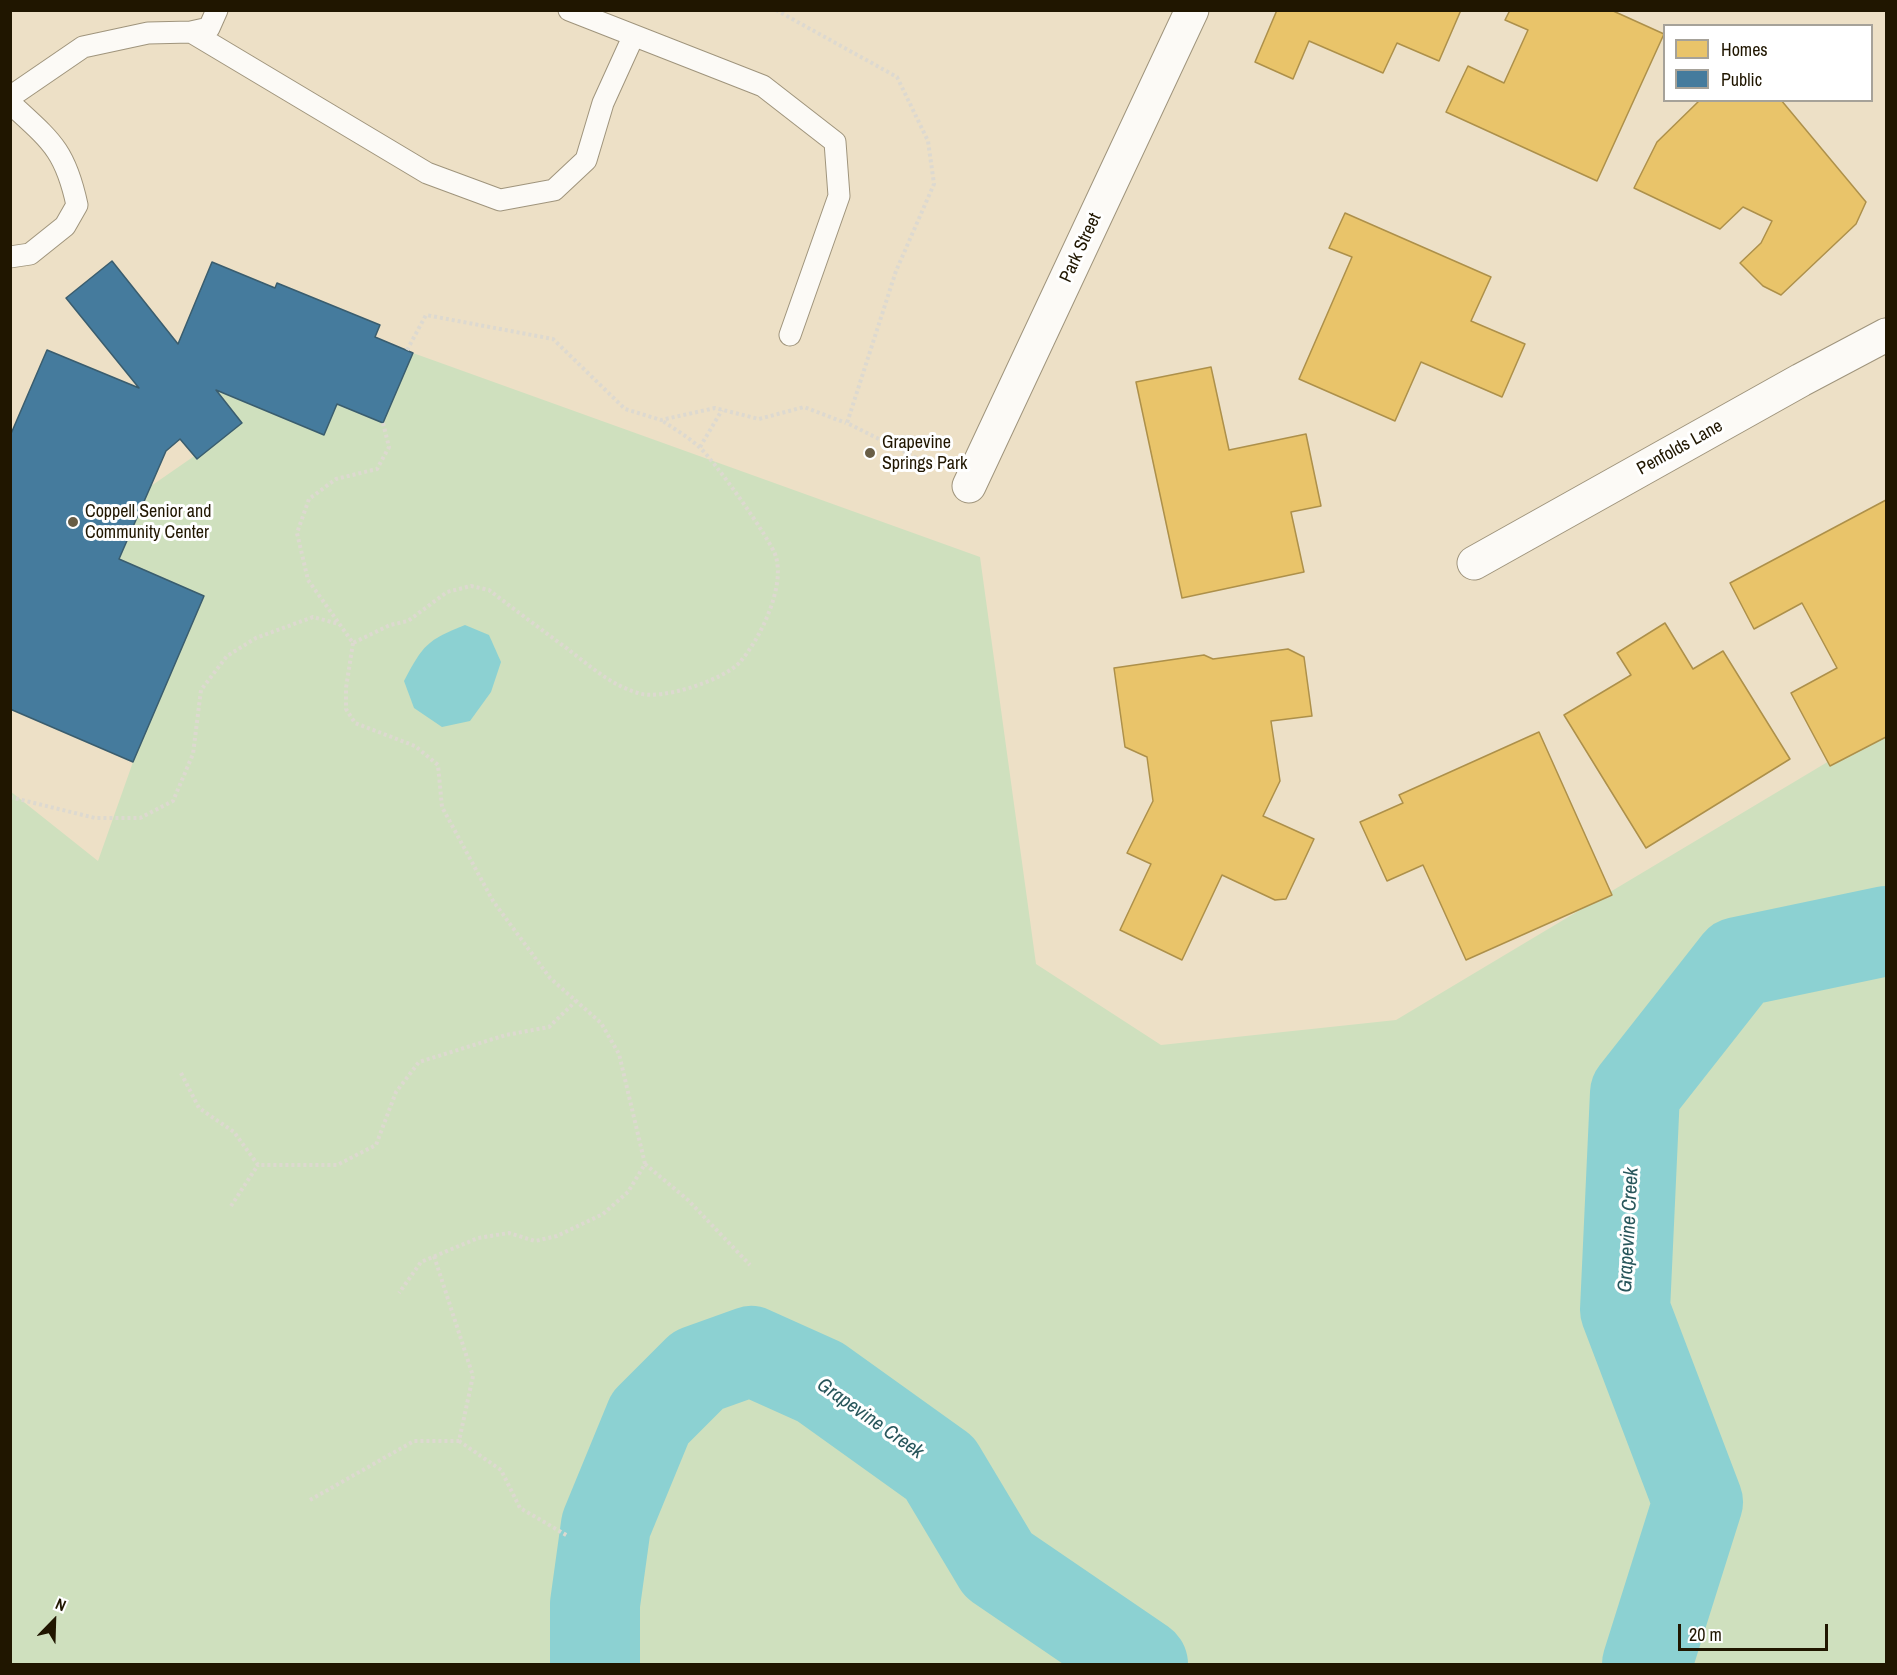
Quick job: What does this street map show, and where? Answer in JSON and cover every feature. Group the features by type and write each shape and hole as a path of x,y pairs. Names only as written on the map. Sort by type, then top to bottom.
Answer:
{"street":[{"name":"Park Street","path":"969,486 1192,10"},
{"name":"Penfolds Lane","path":"1474,563 1801,380 1887,335"}],"lane":[{"path":"10,97 83,47 148,33 191,32 208,28 217,10"},
{"path":"569,10 763,86 835,142 839,196 790,335"},
{"path":"191,32 427,173 500,200 554,190 586,160 603,103 633,37"},
{"path":"10,103 56,145 71,176 77,205 65,226 30,254 10,256"}],"path":[{"path":"776,10 897,77 928,141 934,184 896,271 847,423"},
{"path":"353,643 390,625 408,621 447,592 471,586 489,590 615,684 641,694 673,693 707,681 738,664 761,631 772,602 777,577 777,558 766,536 700,447 661,420 625,409 552,339 426,315 407,350"},
{"path":"661,420 715,408 759,419 804,407 847,423 910,453 969,486"},
{"path":"700,447 722,410"},
{"path":"383,423 389,447 377,470 336,479 309,499 297,533 308,580 353,643 345,688 346,709 355,723 416,746 438,765 442,807 493,901 550,978 601,1023 619,1054 645,1164 688,1200 750,1265"},
{"path":"10,797 95,818 140,818 173,801 192,754 201,690 227,656 256,638 313,617 340,625"},
{"path":"258,1165 337,1165 376,1145 396,1092 419,1062 506,1035 549,1027 576,1001"},
{"path":"181,1073 199,1108 234,1132 258,1165"},
{"path":"399,1293 421,1262 478,1238 509,1233 535,1241 557,1236 603,1214 628,1192 645,1164"},
{"path":"231,1206 258,1165"},
{"path":"434,1256 473,1376 459,1441"},
{"path":"310,1500 414,1442 459,1441 501,1470 520,1508 568,1536"}],"green space":[{"name":"Grapevine Springs Park","path":"413,353 980,557 1036,964 1161,1045 1396,1020 1886,727 1886,1664 11,1664 10,791 98,861 133,762 204,596 119,559 151,486 242,423 216,390 324,435 337,404 383,423"}],"water":[{"path":"465,625 489,635 501,662 491,692 470,721 442,727 414,708 404,681 427,645 442,635"}],"building: Homes":[{"path":"1277,10 1461,10 1439,61 1397,43 1383,73 1309,41 1293,79 1255,62"},
{"path":"1510,10 1611,10 1663,34 1597,181 1446,112 1468,66 1504,83 1528,30 1505,20"},
{"path":"1698,102 1783,102 1866,202 1856,224 1781,295 1763,286 1740,263 1761,243 1772,221 1743,207 1720,229 1634,188 1657,142"},
{"path":"1345,213 1491,277 1471,321 1525,344 1502,397 1421,362 1395,421 1299,379 1352,257 1329,248"},
{"path":"1211,367 1229,450 1306,434 1321,506 1291,512 1304,572 1182,598 1136,382"},
{"path":"1886,500 1886,737 1830,766 1791,693 1837,668 1802,603 1754,629 1730,583"},
{"path":"1665,623 1693,669 1723,651 1790,759 1646,848 1564,715 1631,675 1617,653"},
{"path":"1288,649 1304,657 1312,716 1271,721 1280,781 1263,816 1314,839 1286,899 1275,900 1222,875 1182,960 1120,930 1151,864 1127,853 1153,801 1147,757 1125,747 1114,668 1204,655 1213,659"},
{"path":"1539,732 1612,895 1466,960 1423,865 1387,881 1360,822 1403,803 1399,795"}],"building: Public":[{"name":"Coppell Senior and Community Center","path":"112,261 178,344 212,262 275,288 277,283 380,325 375,337 413,353 383,423 337,404 324,435 216,390 242,423 197,459 180,439 166,451 119,559 204,596 133,762 10,709 10,436 47,350 139,388 66,298"}],"waterway":[{"name":"Grapevine Creek","path":"1647,1664 1698,1502 1625,1310 1635,1093 1738,962 1886,931"},
{"name":"Grapevine Creek","path":"595,1664 595,1604 606,1525 650,1418 698,1370 751,1351 820,1382 940,1468 998,1565 1143,1664"}],"place":[{"name":"Grapevine Springs Park","path":"870,453"},
{"name":"Coppell Senior and Community Center","path":"73,522"}]}
